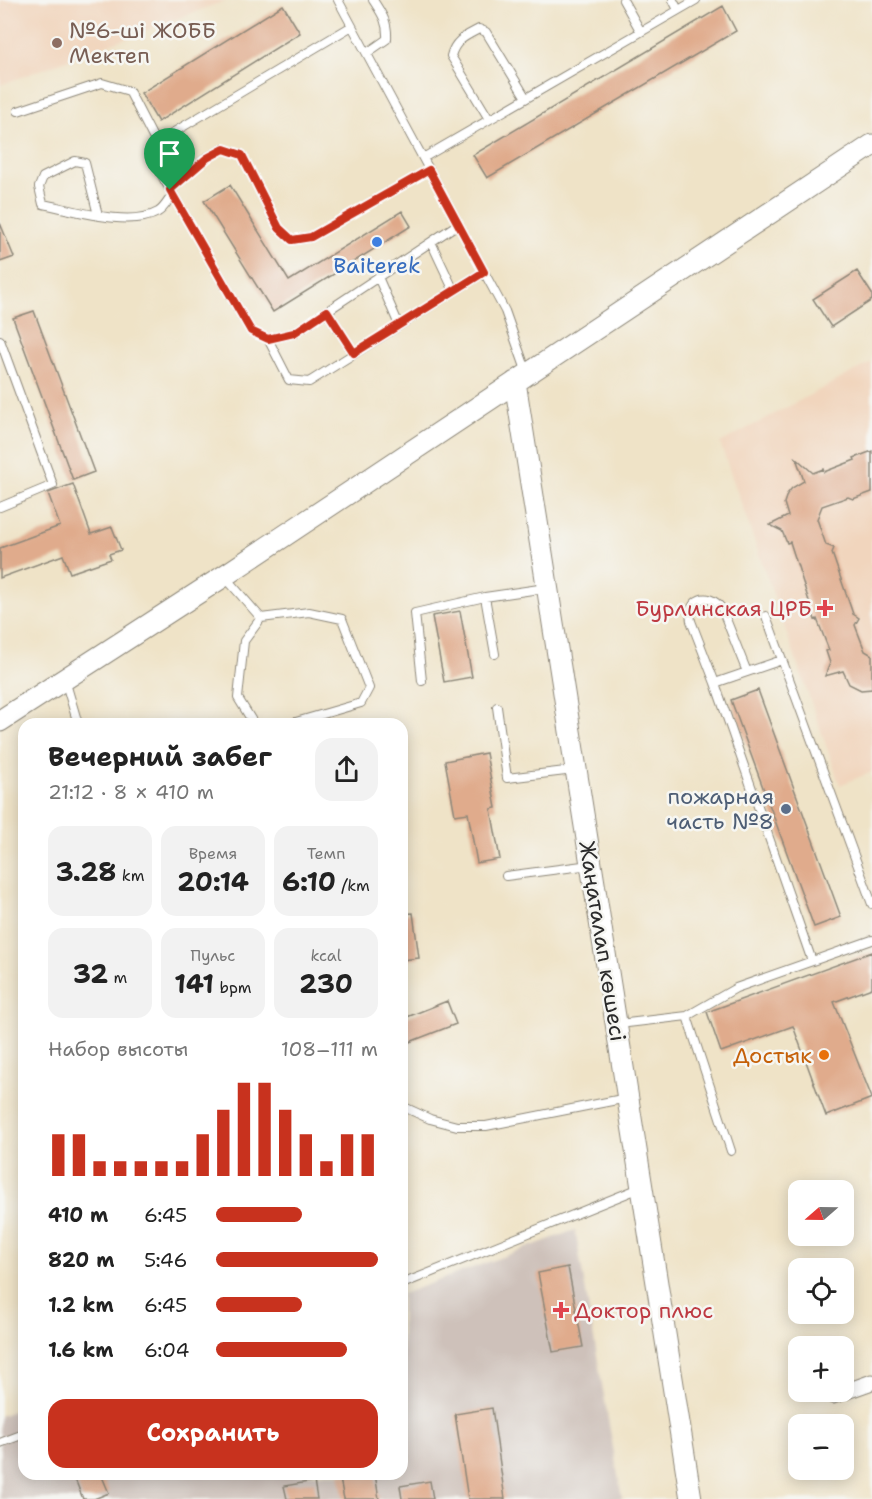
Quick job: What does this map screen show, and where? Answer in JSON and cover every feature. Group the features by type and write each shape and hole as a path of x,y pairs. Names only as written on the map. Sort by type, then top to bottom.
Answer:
{"main road":[{"path":"0,721 870,151"},
{"name":"Жаңаталап көшесі","path":"522,378 548,588 691,1499"}],"street":[{"path":"854,1388 872,1382"}],"lane":[{"path":"338,0 505,311 522,378"},
{"path":"623,0 641,32"},
{"path":"673,0 678,10"},
{"path":"423,158 696,0"},
{"path":"367,53 387,39 388,28 376,1"},
{"path":"159,149 174,132 352,26"},
{"path":"489,119 451,56 453,46 459,40 479,29 486,32 525,98"},
{"path":"18,111 102,83 129,91 159,149 161,174 251,331 268,339 289,380 309,382 484,272"},
{"path":"98,215 85,163 75,161 43,177 39,187 43,204 98,215 129,221 159,212 171,192 207,158 224,149 242,155 279,228 292,240 311,237 429,170"},
{"path":"268,339 294,333 458,224"},
{"path":"431,242 453,291"},
{"path":"378,277 399,325"},
{"path":"327,311 354,353"},
{"path":"0,340 53,485 0,507"},
{"path":"224,576 261,618"},
{"path":"422,681 415,613 485,597 548,588"},
{"path":"485,597 495,654"},
{"path":"747,672 722,609 716,601 708,598 701,599 694,604 690,612 691,621 715,683 812,961"},
{"path":"250,718 238,698 244,641 261,618 309,612 342,619 369,688 361,703 310,718"},
{"path":"766,616 872,904"},
{"path":"715,683 782,660"},
{"path":"65,679 76,718"},
{"path":"497,707 507,778 576,770"},
{"path":"506,876 591,865"},
{"path":"617,1025 687,1016 736,988 872,940"},
{"path":"687,1016 731,1151"},
{"path":"408,1109 430,1119 457,1126 486,1126 628,1097"},
{"path":"408,1282 642,1187"},
{"path":"0,1443 18,1436"}],"shaded area":[{"name":"№6-ші ЖОББ Мектеп","path":"0,0 227,0 0,85"},
{"name":"Бурлинская ЦРБ","path":"872,362 872,772 840,785 720,443"},
{"path":"575,1230 622,1499 0,1499 0,1416 18,1409 18,1480 408,1480 408,1292"}],"building":[{"path":"283,5 300,33 158,122 141,93"},
{"path":"723,6 736,31 487,178 473,155"},
{"path":"230,185 289,281 402,211 411,226 273,312 204,201"},
{"path":"0,223 14,257 0,262"},
{"path":"857,271 872,294 872,300 831,327 813,299"},
{"path":"34,311 94,472 73,480 13,318"},
{"path":"872,451 872,492 822,506 817,519 826,545 834,548 832,553 853,614 859,618 855,625 865,651 872,655 872,689 861,690 849,684 843,671 825,676 830,663 826,651 829,650 817,619 815,620 790,542 787,543 782,531 770,525 788,516 784,503 787,494 804,481 796,458 813,473 823,469 824,472"},
{"path":"73,484 91,534 112,527 121,550 109,554 111,559 70,573 63,555 0,578 0,548 60,526 48,493"},
{"path":"460,611 472,677 444,682 432,616"},
{"name":"пожарная часть №8","path":"758,690 841,917 814,927 731,700"},
{"path":"486,753 496,808 491,809 500,859 477,863 468,813 455,815 445,761"},
{"path":"408,913 413,913 419,958 408,959"},
{"path":"872,952 872,988 834,1002 872,1098 826,1116 793,1026 721,1052 707,1012"},
{"path":"447,1001 456,1024 408,1043 408,1017"},
{"name":"Доктор плюс","path":"568,1267 583,1347 553,1352 538,1273"},
{"path":"492,1408 505,1499 468,1499 455,1414"},
{"path":"75,1480 104,1480 109,1493 94,1499 83,1499"},
{"path":"340,1480 376,1480 379,1499 344,1499"},
{"path":"314,1481 317,1499 287,1499 284,1486"},
{"path":"430,1481 433,1499 402,1499 400,1486"}],"place":[{"name":"№6-ші ЖОББ Мектеп","path":"57,43"},
{"name":"Baiterek","path":"377,242"},
{"name":"Бурлинская ЦРБ","path":"825,608"},
{"name":"пожарная часть №8","path":"786,809"},
{"name":"Достык","path":"824,1055"},
{"name":"Доктор плюс","path":"561,1310"}],"route":[{"path":"224,149 242,155 279,228 292,240 311,237 429,170 484,272 354,353 327,311 294,333 268,339 251,331 170,190 207,158 224,149"}]}
